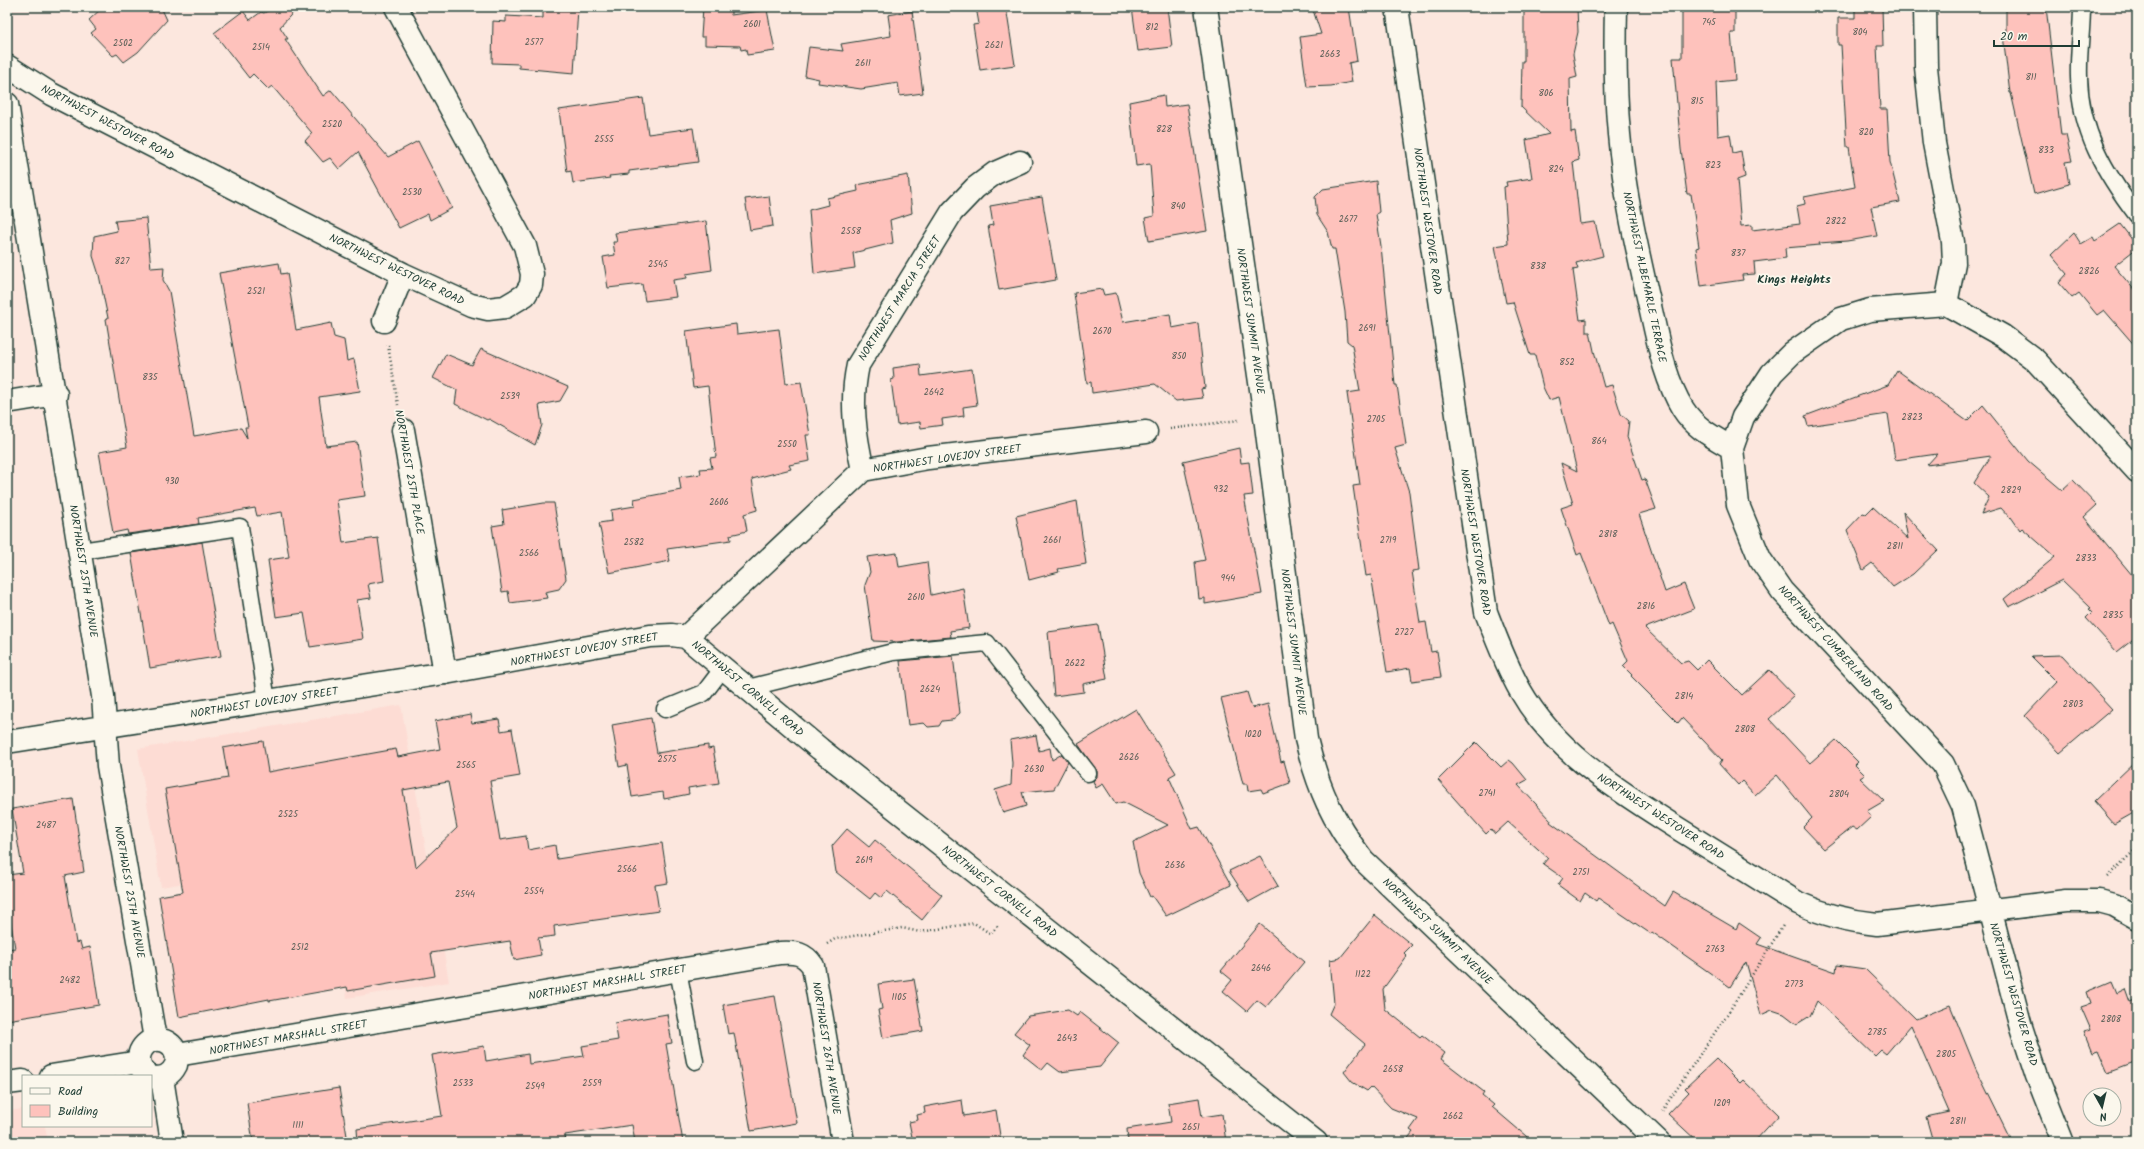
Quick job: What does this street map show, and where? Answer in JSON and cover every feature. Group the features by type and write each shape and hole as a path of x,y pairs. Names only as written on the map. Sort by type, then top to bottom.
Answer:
{"street":[{"name":"NORTHWEST WESTOVER ROAD","path":"7,66 51,94 403,274 471,305 488,309 505,307 525,295 531,285 532,274 530,258 525,246 396,7"},
{"name":"NORTHWEST SUMMIT AVENUE","path":"1206,7 1265,417 1306,739 1314,771 1335,821 1363,860 1654,1136"},
{"name":"NORTHWEST WESTOVER ROAD","path":"1397,7 1486,612 1503,655 1520,691 1549,730 1575,758 1610,786 1798,903 1821,913 1848,920 1877,924 1990,911 2021,1027 2037,1076 2063,1142"},
{"name":"NORTHWEST ALBEMARLE TERRACE","path":"1616,7 1616,90 1624,179 1632,227 1664,367 1673,390 1694,424 1732,448"},
{"path":"1925,7 1926,67 1934,143 1953,242 1954,263 1946,304 2003,336 2035,360 2137,471"},
{"name":"NORTHWEST 25TH AVENUE","path":"7,104 81,551 103,696 108,766 155,1040"},
{"name":"NORTHWEST MARCIA STREET","path":"863,470 858,448 853,405 853,388 858,365 952,212 975,188 985,180 995,173 1020,162"},
{"path":"384,321 403,274"},
{"name":"NORTHWEST CUMBERLAND ROAD","path":"1946,304 1870,310 1841,319 1792,353 1772,373 1743,417 1732,448 1738,505 1760,559 1782,591 1943,764 1963,806 1990,911"},
{"path":"7,402 56,394"},
{"name":"NORTHWEST 25TH PLACE","path":"403,430 445,673"},
{"name":"NORTHWEST LOVEJOY STREET","path":"7,742 445,673 650,636 672,635 686,637 863,470 928,458 1146,432"},
{"name":"NORTHWEST CORNELL ROAD","path":"686,637 820,749 1316,1142"},
{"path":"1990,911 2066,901 2099,901 2114,905 2137,918"},
{"name":"NORTHWEST MARSHALL STREET","path":"177,1055 780,953 795,952 806,957"},
{"name":"NORTHWEST 26TH AVENUE","path":"806,957 814,966 843,1142"},
{"path":"84,1075 150,1073 174,1069 177,1063 177,1055 170,1043 155,1040 148,1042 142,1048 150,1073"},
{"path":"152,1079 172,1142"},
{"path":"7,1083 22,1081"}],"lane":[{"path":"2082,7 2079,76 2085,125 2097,156 2116,187 2137,215"},
{"path":"81,551 240,527 268,701"},
{"path":"748,688 893,652 987,643 1088,773"},
{"path":"665,709 704,693 723,668"},
{"path":"678,970 695,1062"}],"path":[{"name":"NORTHWEST 25TH PLACE","path":"384,321 403,430"},
{"path":"1146,432 1265,417"},
{"path":"2099,901 2105,879 2137,848"},
{"path":"1654,1136 1730,1010 1798,903"},
{"path":"806,957 835,939 902,928 920,932 974,923 990,934 1016,905"}],"shaded area":[{"path":"401,705 449,982 347,998 323,860 161,887 138,749"},
{"path":"22,1109 22,1127 45,1127 48,1142 7,1142 7,1111"}],"building":[{"path":"103,7 161,7 167,20 138,52 124,62 117,54 113,56 91,33 96,29 89,20"},
{"path":"274,7 298,7 280,27 288,39 285,39 323,96 331,90 388,157 418,141 452,208 430,220 428,214 399,228 358,152 339,169 330,158 323,162 305,141 312,133 272,86 268,89 253,74 249,78 214,33 243,11 250,20 261,12 264,13"},
{"path":"543,7 578,8 574,73 519,68 519,64 492,63 493,21 506,22 506,16 543,18"},
{"path":"703,7 731,7 731,15 767,10 775,51 747,55 746,49 741,50 740,46 705,45 705,37 701,37"},
{"path":"976,7 1006,7 1015,65 980,70 973,25 979,24"},
{"path":"1132,7 1167,7 1172,47 1138,51"},
{"path":"1312,7 1349,7 1357,61 1349,63 1352,82 1331,86 1307,87 1300,37 1321,34"},
{"path":"1524,7 1577,7 1578,32 1573,54 1577,77 1570,79 1571,132 1575,131 1579,160 1573,162 1580,224 1595,222 1603,256 1576,263 1578,269 1573,270 1580,320 1586,319 1586,332 1590,332 1604,387 1612,385 1621,414 1629,421 1627,437 1642,480 1645,479 1656,509 1639,514 1665,592 1684,584 1694,609 1645,628 1681,663 1688,661 1697,670 1707,660 1742,695 1769,670 1794,696 1769,719 1810,763 1836,740 1858,762 1855,765 1865,775 1860,778 1884,801 1867,811 1871,817 1857,830 1852,827 1824,849 1803,827 1812,818 1777,775 1755,795 1742,781 1738,785 1719,764 1722,760 1682,718 1678,723 1631,676 1632,675 1623,666 1628,661 1612,624 1609,626 1581,553 1577,555 1561,508 1573,504 1561,463 1577,471 1559,397 1549,400 1543,387 1535,355 1530,355 1513,302 1506,303 1495,246 1508,244 1504,187 1507,186 1506,182 1532,178 1526,140 1549,134 1521,107 1522,61 1524,61"},
{"path":"1682,7 1735,7 1735,33 1731,33 1735,80 1716,82 1718,136 1730,134 1733,153 1741,151 1745,177 1737,180 1741,226 1752,225 1752,230 1800,224 1797,206 1805,204 1804,197 1855,187 1849,147 1847,147 1841,45 1838,45 1838,18 1855,18 1855,7 1882,7 1883,46 1877,46 1880,109 1887,109 1890,162 1900,202 1871,207 1877,236 1847,241 1819,243 1820,245 1785,248 1786,258 1754,262 1755,274 1742,275 1743,280 1701,286 1696,248 1699,247 1691,194 1687,194 1681,149 1673,58 1682,58"},
{"path":"2006,7 2046,7 2061,135 2066,135 2072,161 2065,162 2069,184 2034,194 2010,93 2003,35 2006,35"},
{"path":"912,11 923,93 900,96 898,83 861,89 818,83 819,79 805,76 809,47 843,51 841,44 891,36 888,15"},
{"path":"1164,95 1165,107 1187,104 1207,231 1149,241 1145,218 1154,216 1150,164 1136,166 1129,102"},
{"path":"643,98 648,134 693,128 698,162 629,171 629,174 573,183 571,171 567,172 559,110"},
{"path":"908,175 912,213 890,220 893,243 853,253 855,268 814,274 809,210 828,205 827,198 858,191 857,185"},
{"path":"1376,181 1379,212 1376,214 1381,246 1395,385 1397,385 1406,445 1395,448 1409,492 1419,570 1412,571 1420,623 1426,622 1431,652 1437,651 1441,677 1412,681 1410,668 1387,672 1371,575 1366,576 1353,486 1360,485 1347,393 1360,391 1352,345 1347,341 1345,312 1335,249 1332,249 1328,232 1317,215 1315,197 1323,189"},
{"path":"769,196 773,226 750,230 745,199"},
{"path":"1042,197 1056,280 999,290 988,226 993,225 990,206"},
{"path":"146,218 151,268 164,267 163,280 169,291 194,436 241,428 247,438 245,427 248,427 219,273 279,263 281,274 287,273 296,330 331,323 334,337 344,340 347,361 354,359 360,391 319,397 326,446 357,442 365,496 337,500 343,543 378,538 384,581 368,584 371,598 357,600 363,639 310,647 304,613 276,617 268,560 289,557 282,512 257,516 255,508 198,518 199,524 128,534 127,530 113,533 99,452 127,447 106,319 108,318 99,275 93,256 94,236 117,231 115,221"},
{"path":"706,221 712,270 686,274 687,278 673,280 676,297 645,301 642,284 608,288 603,257 615,255 613,242 617,242 615,233"},
{"path":"2120,224 2137,246 2137,248 2114,266 2137,293 2137,348 2104,310 2097,315 2079,293 2072,298 2059,283 2067,274 2051,255 2074,233 2081,244 2093,237 2095,241"},
{"path":"1102,289 1104,295 1116,293 1123,322 1170,314 1172,328 1198,323 1205,388 1201,389 1203,398 1176,401 1155,384 1092,393 1091,382 1087,383 1074,293"},
{"path":"736,324 737,334 779,329 786,384 801,382 810,435 806,435 810,461 789,465 791,469 752,479 757,510 744,514 747,531 730,535 731,540 667,549 670,561 609,573 599,523 612,521 611,510 635,506 634,499 681,490 679,477 701,474 700,469 712,468 710,458 716,457 708,386 693,388 686,331"},
{"path":"481,349 568,387 560,401 539,405 542,425 535,445 489,419 487,420 455,404 457,390 433,378 446,354 472,365"},
{"path":"920,364 921,376 972,369 977,405 963,407 964,416 942,419 943,425 921,428 920,422 897,425 891,380 894,379 893,368"},
{"path":"1897,370 1967,421 1983,405 2028,461 2062,490 2073,480 2097,505 2084,517 2137,581 2137,636 2117,652 2086,618 2092,612 2089,609 2091,608 2062,580 2009,607 2004,599 2055,557 2022,528 2020,530 2011,517 2010,518 2001,508 1981,514 1989,497 1974,483 1991,456 1927,465 1937,454 1895,460 1888,414 1808,426 1805,416 1888,385"},
{"path":"1239,448 1241,463 1249,462 1253,495 1244,496 1262,594 1205,604 1205,598 1199,599 1195,562 1205,560 1183,461"},
{"path":"1077,501 1086,564 1058,569 1059,572 1029,580 1016,516"},
{"path":"544,503 554,503 566,579 559,589 545,592 547,598 510,603 508,591 502,592 492,526 504,524 502,510"},
{"path":"1873,507 1908,539 1903,512 1938,550 1913,574 1893,587 1872,563 1863,570 1847,530 1863,513 1866,514"},
{"path":"202,542 221,656 150,668 131,553"},
{"path":"897,553 899,567 927,562 931,595 963,588 969,628 950,631 951,637 897,642 873,641 865,585 870,572 867,557"},
{"path":"1098,625 1107,679 1083,684 1084,692 1054,696 1048,632"},
{"path":"2062,655 2112,709 2060,753 2025,716 2057,682 2031,656"},
{"path":"953,656 960,713 952,720 942,721 939,726 928,727 924,723 908,725 900,661"},
{"path":"1247,692 1252,708 1268,704 1281,762 1284,761 1290,783 1263,793 1261,789 1248,791 1247,784 1243,784 1221,698"},
{"path":"1136,709 1176,773 1169,777 1192,829 1199,827 1231,885 1166,916 1152,896 1150,897 1139,873 1133,842 1168,825 1123,802 1116,804 1103,784 1096,788 1093,781 1097,777 1097,771 1078,744"},
{"path":"470,714 472,723 499,719 501,731 512,729 520,776 490,781 500,840 526,836 528,850 555,845 557,859 662,843 668,883 655,885 659,911 554,926 555,936 538,938 541,955 514,960 510,941 431,953 435,976 348,991 347,987 269,1001 269,999 179,1017 159,896 183,892 165,789 228,778 223,748 263,741 268,772 396,749 398,757 440,749 435,721","holes":["448,782 457,828 416,867 403,790"]},
{"path":"651,718 657,753 708,745 708,749 713,748 719,783 688,788 689,794 664,799 663,792 632,797 627,765 619,767 612,725"},
{"path":"1036,735 1039,751 1050,748 1052,760 1062,754 1068,762 1054,789 1022,792 1026,806 1003,813 995,790 1011,785 1012,763 1010,740"},
{"path":"1476,742 1501,767 1509,760 1513,763 1527,780 1518,785 1551,820 1550,822 1665,906 1673,892 1736,929 1739,923 1761,938 1757,944 1836,972 1837,965 1865,969 1916,1019 1950,1005 1976,1069 2012,1142 1933,1142 1926,1117 1949,1112 1911,1025 1886,1054 1881,1050 1875,1056 1817,1001 1810,1016 1797,1024 1784,1014 1772,1010 1761,1015 1746,962 1730,987 1652,932 1651,934 1598,898 1596,901 1585,893 1580,901 1558,885 1563,878 1543,864 1548,858 1508,822 1495,834 1491,829 1486,834 1438,780"},
{"path":"2137,760 2137,811 2114,824 2094,801"},
{"path":"73,799 84,872 65,876 76,943 80,942 82,949 90,947 99,1005 7,1020 7,949 15,948 7,900 7,875 23,873 12,809"},
{"path":"847,829 869,847 875,840 942,895 922,920 887,891 881,898 875,893 870,899 836,872 832,846"},
{"path":"1260,856 1278,886 1249,902 1229,871"},
{"path":"1375,915 1412,945 1404,953 1407,956 1383,989 1385,1009 1420,1037 1422,1035 1445,1053 1441,1059 1484,1092 1482,1095 1494,1105 1492,1107 1533,1142 1405,1142 1413,1132 1410,1130 1418,1119 1391,1108 1371,1087 1367,1091 1352,1082 1344,1072 1365,1044 1329,1014 1334,1003 1330,960 1340,958"},
{"path":"1260,924 1304,962 1266,1007 1257,1000 1247,1011 1223,991 1232,980 1221,971"},
{"path":"914,979 923,1031 883,1038 878,1010 882,1009 878,984"},
{"path":"2112,981 2117,993 2125,989 2130,1003 2137,1000 2137,1062 2108,1073 2098,1050 2092,1052 2084,1032 2091,1030 2081,1007 2090,1004 2086,992"},
{"path":"775,996 797,1123 751,1131 734,1033 728,1034 723,1005"},
{"path":"1068,1010 1077,1016 1080,1012 1119,1043 1100,1067 1060,1072 1048,1063 1042,1070 1023,1055 1030,1045 1014,1033 1028,1016"},
{"path":"667,1014 672,1043 666,1044 683,1142 635,1142 632,1125 565,1135 566,1142 358,1142 357,1129 442,1116 432,1055 484,1046 486,1061 528,1054 529,1064 584,1056 582,1046 618,1040 615,1023"},
{"path":"1716,1059 1740,1083 1743,1080 1779,1115 1754,1142 1698,1142 1668,1114 1689,1092 1685,1088"},
{"path":"339,1088 348,1142 253,1142 247,1103"},
{"path":"1199,1098 1202,1117 1222,1114 1226,1142 1128,1142 1127,1129 1171,1122 1168,1103"},
{"path":"962,1100 964,1116 996,1110 1001,1142 913,1142 909,1122 918,1120 917,1115 925,1113 924,1107"}],"district":[{"name":"Kings Heights","path":"1794,279"}]}
